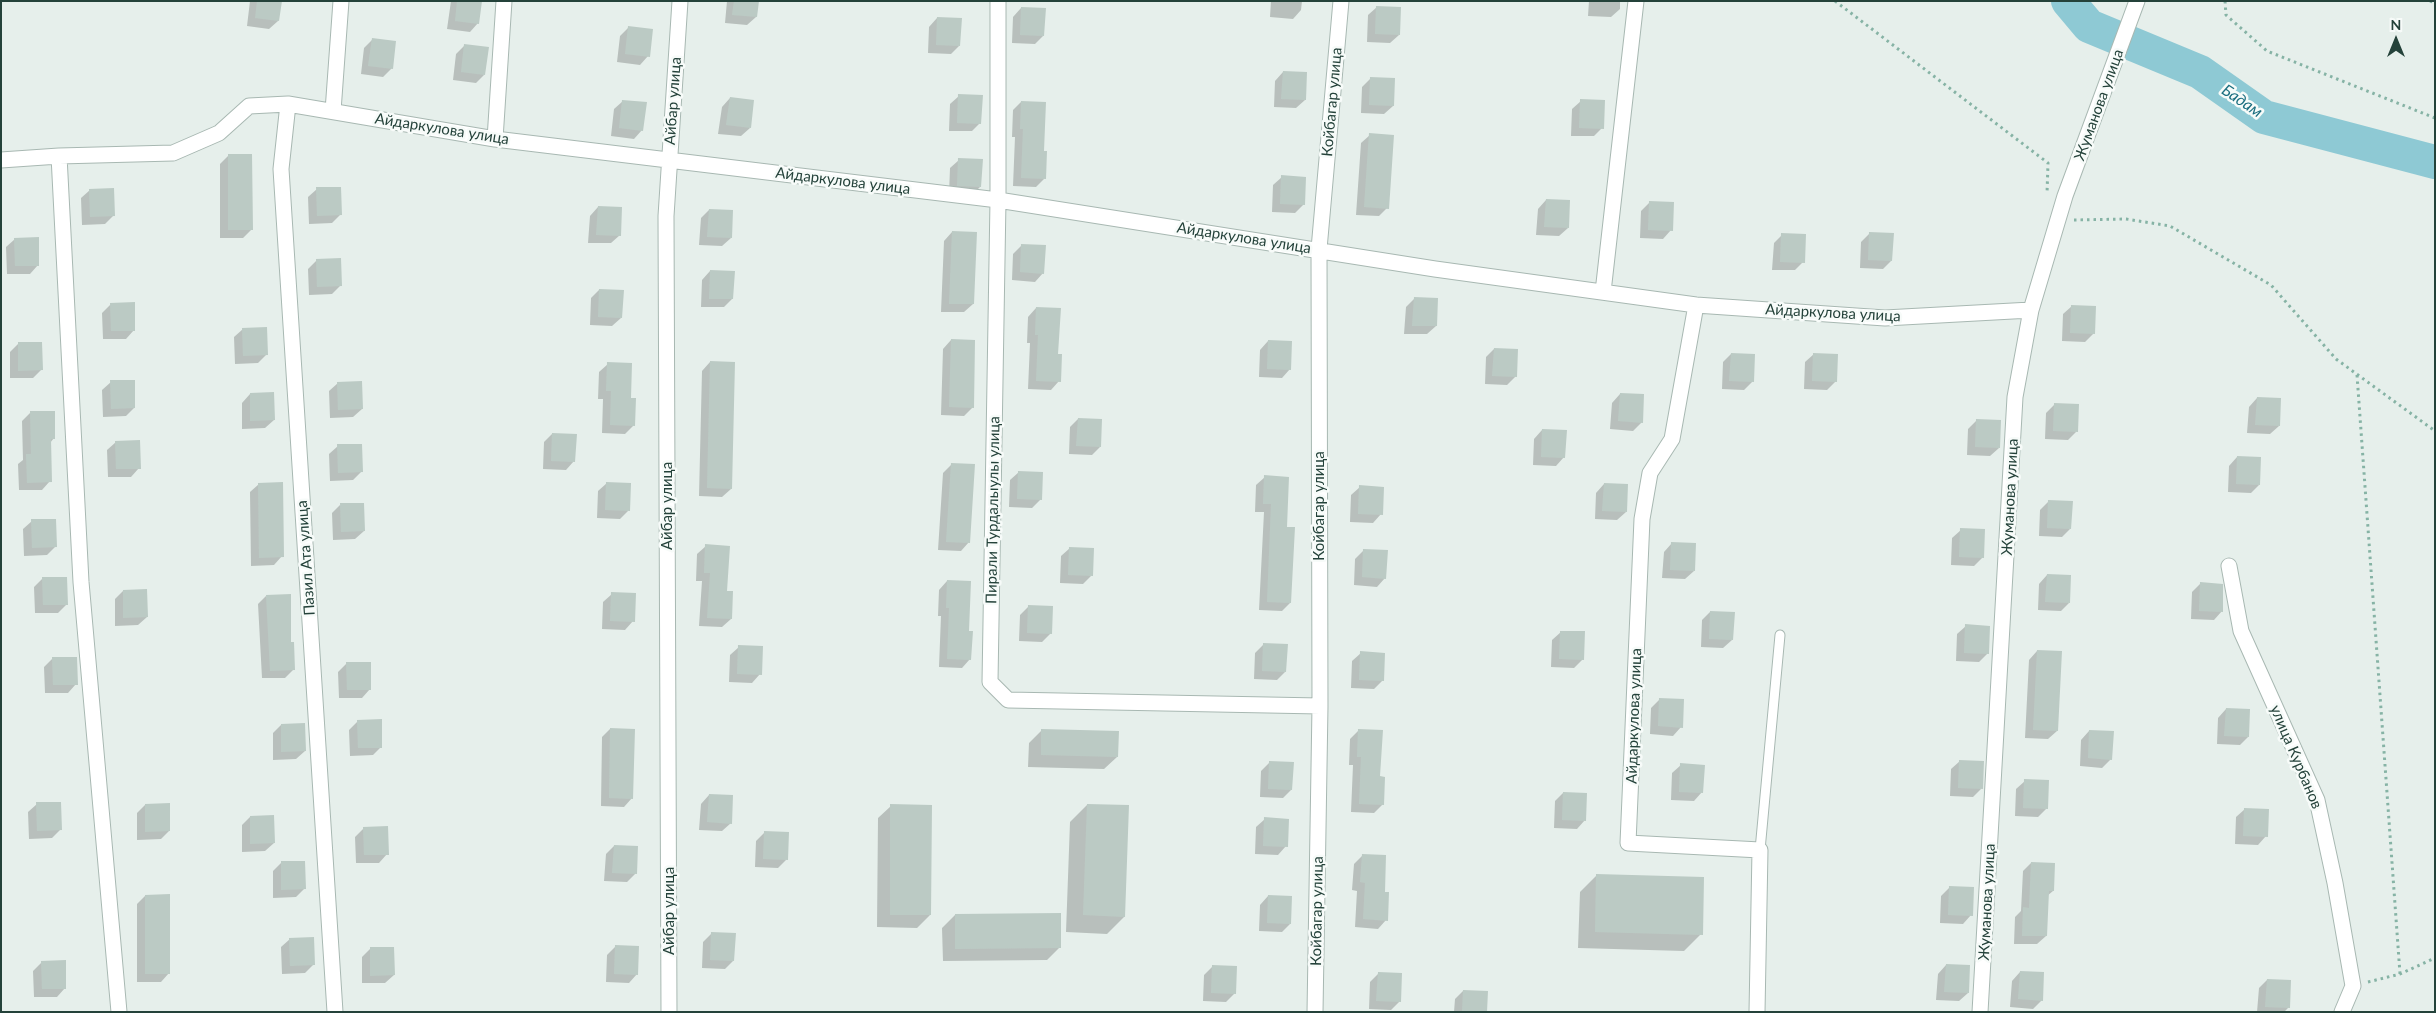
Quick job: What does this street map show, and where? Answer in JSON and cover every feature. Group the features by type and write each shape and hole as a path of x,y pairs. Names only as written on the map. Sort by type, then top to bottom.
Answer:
{"street":[{"path":"333,112 341,1"},
{"path":"495,139 504,1"},
{"name":"Айбар улица","path":"669,1012 666,226 668,161 680,1"},
{"name":"Пирали Турдалыулы улица","path":"998,1 998,200 990,682 1008,700 1320,706"},
{"name":"Койбагар улица","path":"1315,1012 1320,706 1319,249 1341,1"},
{"path":"1603,292 1636,1"},
{"name":"Жуманова улица","path":"1980,1012 2016,397 2031,310 2065,196 2137,1"},
{"name":"Айдаркулова улица","path":"1,160 59,156 173,153 219,133 249,106 288,104 495,139 998,200 1319,249 1435,269 1696,305 1885,318 2031,310"},
{"name":"Пазил Ата улица","path":"288,104 281,169 335,1012"},
{"path":"59,156 81,582 119,1012"},
{"name":"Айдаркулова улица","path":"1696,305 1672,439 1650,473 1642,520 1628,843 1760,850"},
{"name":"улица Курбанов","path":"2230,566 2241,631 2317,800 2335,883 2353,986"},
{"path":"1757,1012 1760,850"},
{"path":"2342,1012 2353,986"}],"lane":[{"path":"1760,850 1780,636"}],"path":[{"path":"1835,1 2048,163 2046,201 2058,221 2126,219 2170,226 2271,285 2336,359 2435,431"},
{"path":"2225,1 2226,15 2266,51 2435,118"},
{"path":"2430,1 2435,3"},
{"path":"2357,375 2400,974"},
{"path":"2353,986 2400,974 2435,958"}],"building":[{"path":"257,1 282,1 279,21 255,18"},
{"path":"457,1 482,1 479,24 455,21"},
{"path":"734,1 759,1 757,17 732,15"},
{"path":"1376,6 1401,7 1400,35 1375,34"},
{"path":"1021,7 1046,8 1044,36 1020,35"},
{"path":"937,17 962,18 960,46 936,45"},
{"path":"628,26 653,29 650,57 625,54"},
{"path":"372,38 396,41 393,69 368,66"},
{"path":"464,44 489,47 485,75 461,72"},
{"path":"1283,71 1307,72 1306,100 1281,99"},
{"path":"1370,77 1395,78 1394,106 1369,105"},
{"path":"958,94 983,95 981,124 957,123"},
{"path":"730,97 754,100 751,128 726,125"},
{"path":"1580,99 1605,100 1604,129 1579,128"},
{"path":"622,100 647,102 643,131 619,128"},
{"path":"1021,101 1046,102 1044,151 1047,151 1046,179 1021,178 1023,129 1020,129"},
{"path":"1369,133 1394,135 1389,209 1364,207"},
{"path":"228,154 252,154 253,230 228,230"},
{"path":"958,158 983,159 981,187 957,186"},
{"path":"1281,175 1306,177 1305,205 1280,204"},
{"path":"316,187 341,187 342,215 317,216"},
{"path":"114,188 115,216 90,217 89,189"},
{"path":"1546,199 1570,200 1569,228 1544,227"},
{"path":"1649,201 1674,202 1673,231 1648,230"},
{"path":"598,206 622,207 621,236 596,235"},
{"path":"709,209 733,210 732,238 707,237"},
{"path":"952,231 977,232 974,304 949,304"},
{"path":"1869,232 1894,233 1892,261 1868,260"},
{"path":"1781,233 1806,234 1805,263 1780,262"},
{"path":"39,237 39,266 15,266 14,238"},
{"path":"1021,244 1046,245 1044,274 1020,272"},
{"path":"341,258 342,286 317,287 316,259"},
{"path":"710,270 735,271 733,299 709,299"},
{"path":"599,289 624,290 622,318 598,317"},
{"path":"1414,297 1438,298 1437,326 1412,326"},
{"path":"135,302 135,331 111,331 110,303"},
{"path":"2071,305 2096,306 2095,334 2070,333"},
{"path":"1036,307 1061,308 1058,354 1062,354 1061,382 1036,381 1038,335 1035,335"},
{"path":"267,327 268,355 243,356 242,328"},
{"path":"951,339 975,340 974,408 949,407"},
{"path":"1268,340 1292,341 1291,370 1267,369"},
{"path":"18,342 42,342 43,370 18,371"},
{"path":"1494,348 1518,349 1517,377 1492,376"},
{"path":"1731,353 1755,354 1754,382 1729,381"},
{"path":"1813,353 1838,354 1837,382 1812,381"},
{"path":"710,361 735,362 732,489 707,488"},
{"path":"607,362 632,363 631,398 636,398 635,426 610,425 611,391 606,391"},
{"path":"110,380 135,380 135,408 111,409"},
{"path":"362,381 363,409 338,410 337,382"},
{"path":"274,392 275,420 250,421 250,393"},
{"path":"1620,393 1644,394 1643,423 1618,421"},
{"path":"2257,397 2281,398 2280,426 2255,425"},
{"path":"2054,403 2079,404 2078,432 2053,431"},
{"path":"30,411 55,411 55,439 51,439 52,482 27,483 26,454 31,454"},
{"path":"1078,418 1102,419 1101,447 1076,446"},
{"path":"1976,419 2001,420 2000,448 1975,447"},
{"path":"1542,429 1567,430 1565,458 1541,457"},
{"path":"552,433 577,434 575,462 551,461"},
{"path":"140,440 141,469 116,469 115,441"},
{"path":"337,444 362,444 363,472 338,473"},
{"path":"2237,456 2261,457 2260,485 2236,484"},
{"path":"951,463 975,464 970,543 946,542"},
{"path":"1018,471 1043,472 1042,500 1017,499"},
{"path":"1264,475 1289,477 1287,527 1295,527 1291,603 1267,602 1271,504 1263,504"},
{"path":"283,482 284,557 259,558 258,483"},
{"path":"606,482 631,483 630,511 605,510"},
{"path":"1604,483 1628,484 1627,512 1602,511"},
{"path":"1359,485 1384,487 1383,515 1358,514"},
{"path":"2048,500 2073,501 2071,529 2047,528"},
{"path":"340,503 364,503 365,531 341,532"},
{"path":"31,519 56,519 57,547 32,548"},
{"path":"1960,528 1985,529 1984,558 1959,557"},
{"path":"1671,542 1696,543 1695,571 1670,570"},
{"path":"705,544 730,546 727,591 733,591 732,619 707,618 710,573 704,573"},
{"path":"1069,547 1094,548 1093,576 1068,575"},
{"path":"1363,549 1388,550 1386,579 1362,577"},
{"path":"2047,574 2071,575 2070,603 2045,602"},
{"path":"42,577 67,577 68,605 43,605"},
{"path":"947,580 971,581 969,631 973,631 971,660 947,659 949,608 946,608"},
{"path":"2200,582 2223,584 2223,612 2199,611"},
{"path":"147,589 148,617 123,618 123,590"},
{"path":"611,592 636,593 635,622 610,621"},
{"path":"291,594 291,642 294,642 295,670 270,671 266,595"},
{"path":"1028,605 1053,606 1052,634 1027,633"},
{"path":"1710,611 1735,612 1733,640 1709,639"},
{"path":"1965,624 1990,626 1989,654 1964,653"},
{"path":"1560,631 1585,631 1584,660 1559,659"},
{"path":"1263,643 1288,644 1286,672 1262,671"},
{"path":"738,645 763,646 762,675 737,674"},
{"path":"2037,650 2062,651 2058,731 2033,730"},
{"path":"1360,651 1385,653 1384,681 1359,680"},
{"path":"52,657 77,657 78,685 53,685"},
{"path":"346,662 371,662 371,690 347,690"},
{"path":"1659,698 1684,699 1683,728 1658,726"},
{"path":"2226,708 2250,709 2249,737 2224,736"},
{"path":"382,719 382,748 358,748 357,720"},
{"path":"305,723 306,751 281,752 281,724"},
{"path":"610,728 635,729 633,799 609,798"},
{"path":"1041,729 1119,731 1118,757 1041,755"},
{"path":"1358,729 1383,730 1380,776 1385,777 1384,805 1359,804 1361,757 1357,757"},
{"path":"2089,730 2114,731 2112,760 2088,758"},
{"path":"1959,760 1984,761 1983,789 1958,788"},
{"path":"1269,761 1294,762 1292,790 1268,789"},
{"path":"1680,763 1705,765 1703,793 1679,792"},
{"path":"2024,779 2049,780 2048,809 2023,808"},
{"path":"1563,792 1587,793 1586,821 1562,820"},
{"path":"709,794 733,795 732,824 707,822"},
{"path":"36,802 61,802 62,830 37,831"},
{"path":"170,803 170,831 145,832 145,804"},
{"path":"890,804 932,805 931,915 890,915"},
{"path":"1087,804 1129,805 1125,917 1083,915"},
{"path":"2244,808 2269,809 2268,837 2243,836"},
{"path":"274,815 275,843 250,844 250,816"},
{"path":"1264,817 1289,819 1288,847 1263,846"},
{"path":"388,826 389,855 364,855 363,827"},
{"path":"764,831 789,832 788,860 763,859"},
{"path":"614,845 638,846 637,874 612,873"},
{"path":"1362,854 1386,855 1385,892 1389,892 1388,921 1363,919 1365,883 1360,882"},
{"path":"281,861 305,861 306,889 281,890"},
{"path":"2031,862 2055,863 2054,891 2049,891 2047,936 2022,936 2023,907 2029,908"},
{"path":"1596,874 1704,877 1703,935 1595,932"},
{"path":"1949,886 1974,887 1973,916 1948,915"},
{"path":"170,894 170,974 145,974 145,895"},
{"path":"1268,895 1292,896 1291,924 1267,923"},
{"path":"1061,913 1061,948 955,949 955,914"},
{"path":"711,932 736,933 734,961 710,960"},
{"path":"314,937 315,965 290,966 289,938"},
{"path":"615,945 639,946 638,975 614,974"},
{"path":"370,947 394,947 395,975 370,976"},
{"path":"66,960 66,989 42,989 41,961"},
{"path":"1946,964 1970,965 1969,993 1944,992"},
{"path":"1212,965 1237,966 1236,994 1211,993"},
{"path":"2020,971 2044,972 2043,1001 2018,999"},
{"path":"1378,972 1402,973 1401,1002 1376,1001"},
{"path":"2267,979 2291,980 2290,1008 2265,1007"},
{"path":"1463,990 1488,991 1487,1012 1462,1012"}],"waterway":[{"name":"Бадам","path":"2068,1 2089,26 2200,72 2264,117 2435,162"}]}
